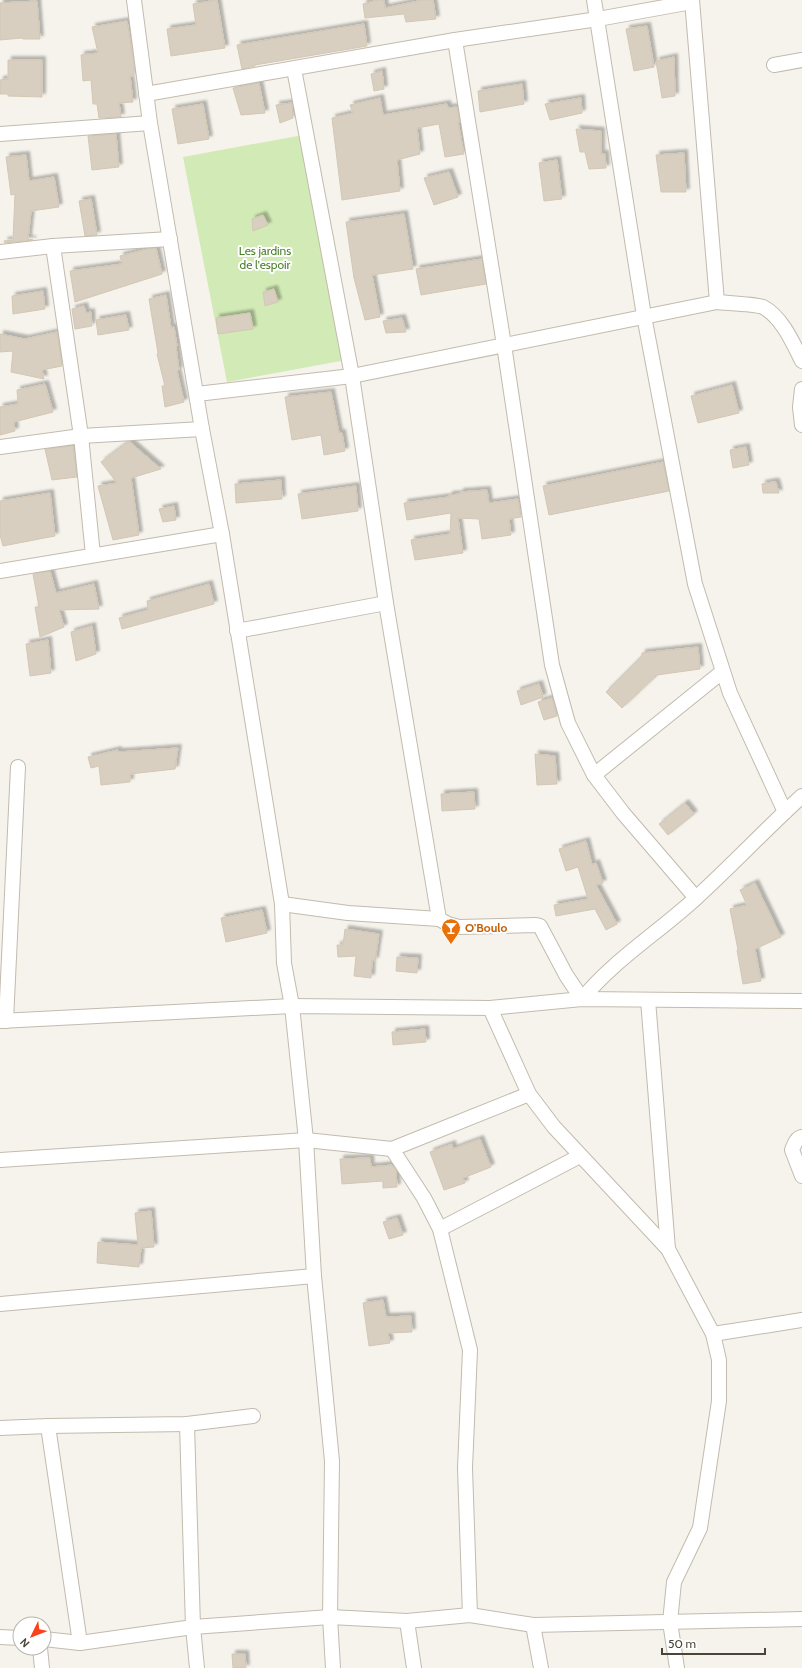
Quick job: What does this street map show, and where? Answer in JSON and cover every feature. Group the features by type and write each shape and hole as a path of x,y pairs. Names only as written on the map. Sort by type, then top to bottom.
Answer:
{"street":[{"path":"134,0 150,123 202,429 222,534 282,904 284,963 292,1006 306,1140 314,1276 332,1461 330,1618 333,1668"},
{"path":"594,0 644,316 695,584 730,693 785,812"},
{"path":"146,94 455,40 598,19 692,1 716,302"},
{"path":"455,40 504,345 552,665 568,723 594,775 623,813 696,898"},
{"path":"774,65 802,60"},
{"path":"294,69 352,376 386,603 439,919"},
{"path":"0,134 150,123"},
{"path":"0,252 53,246 170,239"},
{"path":"53,246 81,436 93,555"},
{"path":"197,394 352,376 716,302 762,307 779,321 791,338 802,361"},
{"path":"802,389 800,407 802,425"},
{"path":"0,447 81,436 202,429"},
{"path":"0,571 222,534"},
{"path":"237,631 386,603"},
{"path":"594,775 722,672"},
{"path":"18,767 3,1021 292,1006 490,1008 582,999 802,1001"},
{"path":"582,999 621,960 696,898 802,796"},
{"path":"282,904 348,913 439,919 448,924 459,927 540,926 566,976 582,999"},
{"path":"648,1000 668,1249"},
{"path":"490,1008 529,1094 554,1127 580,1156 668,1249 713,1334 719,1360 719,1401 700,1528 674,1582 670,1622 677,1668"},
{"path":"0,1160 306,1140 392,1149 529,1094"},
{"path":"802,1137 799,1137 795,1142 792,1150 802,1176"},
{"path":"392,1149 424,1198 440,1229 470,1350 465,1468 470,1615"},
{"path":"440,1229 580,1156"},
{"path":"0,1304 314,1276"},
{"path":"713,1334 802,1320"},
{"path":"0,1428 187,1424 253,1416"},
{"path":"187,1424 193,1627 198,1668"},
{"path":"48,1426 80,1643"},
{"path":"52,1640 80,1643 193,1627 330,1618 407,1621 470,1615 533,1625 802,1619"},
{"path":"407,1621 414,1668"},
{"path":"533,1625 541,1668"},
{"path":"0,1637 12,1638"},
{"path":"41,1656 42,1668"}],"green space":[{"name":"Les jardins de l'espoir","path":"303,135 346,360 227,382 183,157"}],"building":[{"path":"217,0 225,48 171,56 167,29 196,25 193,4"},
{"path":"384,0 385,8 423,0 433,0 436,19 406,22 404,14 365,18 363,4"},
{"path":"37,1 40,39 22,38 0,40 0,3"},
{"path":"127,21 134,63 134,76 130,76 133,102 119,103 121,117 99,118 97,104 93,104 91,80 83,81 81,55 98,53 92,27"},
{"path":"364,24 367,46 255,65 242,69 237,45"},
{"path":"647,26 654,67 634,71 626,29"},
{"path":"674,57 675,96 662,98 656,61"},
{"path":"8,60 42,60 42,97 8,96 8,94 0,94 0,80 8,79"},
{"path":"382,71 384,89 374,91 371,74"},
{"path":"259,83 265,113 241,115 233,88"},
{"path":"522,84 524,104 480,112 478,91"},
{"path":"380,98 383,115 447,104 448,108 457,107 460,122 458,122 464,154 445,157 439,124 417,128 420,154 397,160 400,191 342,200 332,118 353,113 350,105"},
{"path":"581,98 582,113 550,120 545,104"},
{"path":"292,103 293,118 280,123 276,105"},
{"path":"203,104 209,139 178,144 172,109"},
{"path":"576,129 601,131 601,154 605,154 606,168 589,169 585,152 580,152"},
{"path":"116,134 119,167 92,170 88,136"},
{"path":"684,153 686,192 661,192 656,155"},
{"path":"26,155 29,181 54,177 59,207 31,211 28,239 33,240 5,243 4,241 13,240 15,194 11,195 6,157"},
{"path":"557,160 562,199 544,201 539,163"},
{"path":"449,172 458,197 434,205 424,178"},
{"path":"91,199 97,235 85,236 79,201"},
{"path":"404,214 413,269 372,275 380,317 365,320 354,278 346,222"},
{"path":"263,215 268,225 253,231 252,219"},
{"path":"156,248 162,274 75,302 70,271 122,264 120,256"},
{"path":"482,259 486,284 421,295 416,269"},
{"path":"274,289 278,302 265,306 263,292"},
{"path":"43,291 45,309 13,314 12,296"},
{"path":"166,295 171,328 174,327 179,370 177,371 184,402 165,407 162,386 165,386 157,354 149,299"},
{"path":"84,306 86,313 91,312 92,326 75,329 72,309"},
{"path":"250,313 253,329 218,334 216,318"},
{"path":"126,315 129,330 98,335 96,320"},
{"path":"402,318 406,332 386,333 383,321"},
{"path":"57,332 62,366 42,370 44,379 11,372 13,351 0,352 0,334 25,339"},
{"path":"45,384 53,412 14,422 15,431 0,435 0,407 18,404 17,390"},
{"path":"732,385 739,413 698,423 691,396"},
{"path":"331,392 339,433 342,433 345,451 324,455 321,435 292,440 285,397"},
{"path":"130,442 161,469 131,478 139,535 113,540 98,486 117,483 101,462"},
{"path":"73,446 77,477 52,480 45,449"},
{"path":"746,447 749,465 733,468 730,450"},
{"path":"663,462 669,491 549,515 543,486"},
{"path":"281,480 282,499 236,503 235,484"},
{"path":"776,482 779,493 763,493 762,484"},
{"path":"356,486 358,511 302,519 298,494"},
{"path":"487,490 489,503 518,499 521,517 509,519 511,535 482,539 479,519 458,518 463,553 415,560 411,540 450,534 451,513 407,520 404,503 449,497 449,495 460,494 460,492"},
{"path":"50,493 55,536 3,546 0,535 0,501"},
{"path":"174,506 176,520 163,522 159,509"},
{"path":"50,571 56,593 94,584 99,609 59,610 64,627 40,637 35,607 39,607 33,574"},
{"path":"209,584 214,604 122,629 119,618 148,610 147,601"},
{"path":"92,626 96,654 76,661 71,632"},
{"path":"48,640 51,673 30,676 26,644"},
{"path":"698,647 700,669 657,675 622,708 606,692 642,656 642,653"},
{"path":"539,684 543,697 521,705 517,691"},
{"path":"552,698 557,716 544,720 538,702"},
{"path":"178,748 175,769 130,774 130,782 101,785 99,766 91,768 88,757 118,750 118,752"},
{"path":"535,754 555,756 557,784 537,785"},
{"path":"474,792 475,809 442,811 441,794"},
{"path":"685,803 694,814 668,835 659,824"},
{"path":"586,841 592,865 596,863 603,883 596,885 617,924 606,930 595,909 556,916 554,905 588,899 578,867 566,871 559,849"},
{"path":"755,883 781,937 755,949 761,981 743,984 730,909 747,905 740,890"},
{"path":"262,910 267,933 226,942 221,918"},
{"path":"345,929 379,934 375,961 372,960 371,978 354,976 356,956 338,957 337,945 343,945"},
{"path":"397,957 418,958 417,973 396,971"},
{"path":"425,1029 426,1042 393,1045 392,1032"},
{"path":"480,1139 491,1167 463,1178 465,1183 444,1190 430,1152 452,1144 453,1149"},
{"path":"370,1158 371,1167 392,1165 396,1170 397,1187 383,1188 383,1181 342,1184 340,1159"},
{"path":"151,1211 154,1247 141,1248 139,1267 97,1263 98,1242 138,1245 135,1213"},
{"path":"397,1218 403,1235 389,1239 383,1222"},
{"path":"383,1300 386,1317 411,1316 412,1332 388,1333 390,1343 369,1346 363,1303"},
{"path":"232,1654 245,1654 246,1668 233,1668"}],"place":[{"name":"O'Boulo","path":"451,945"}]}
